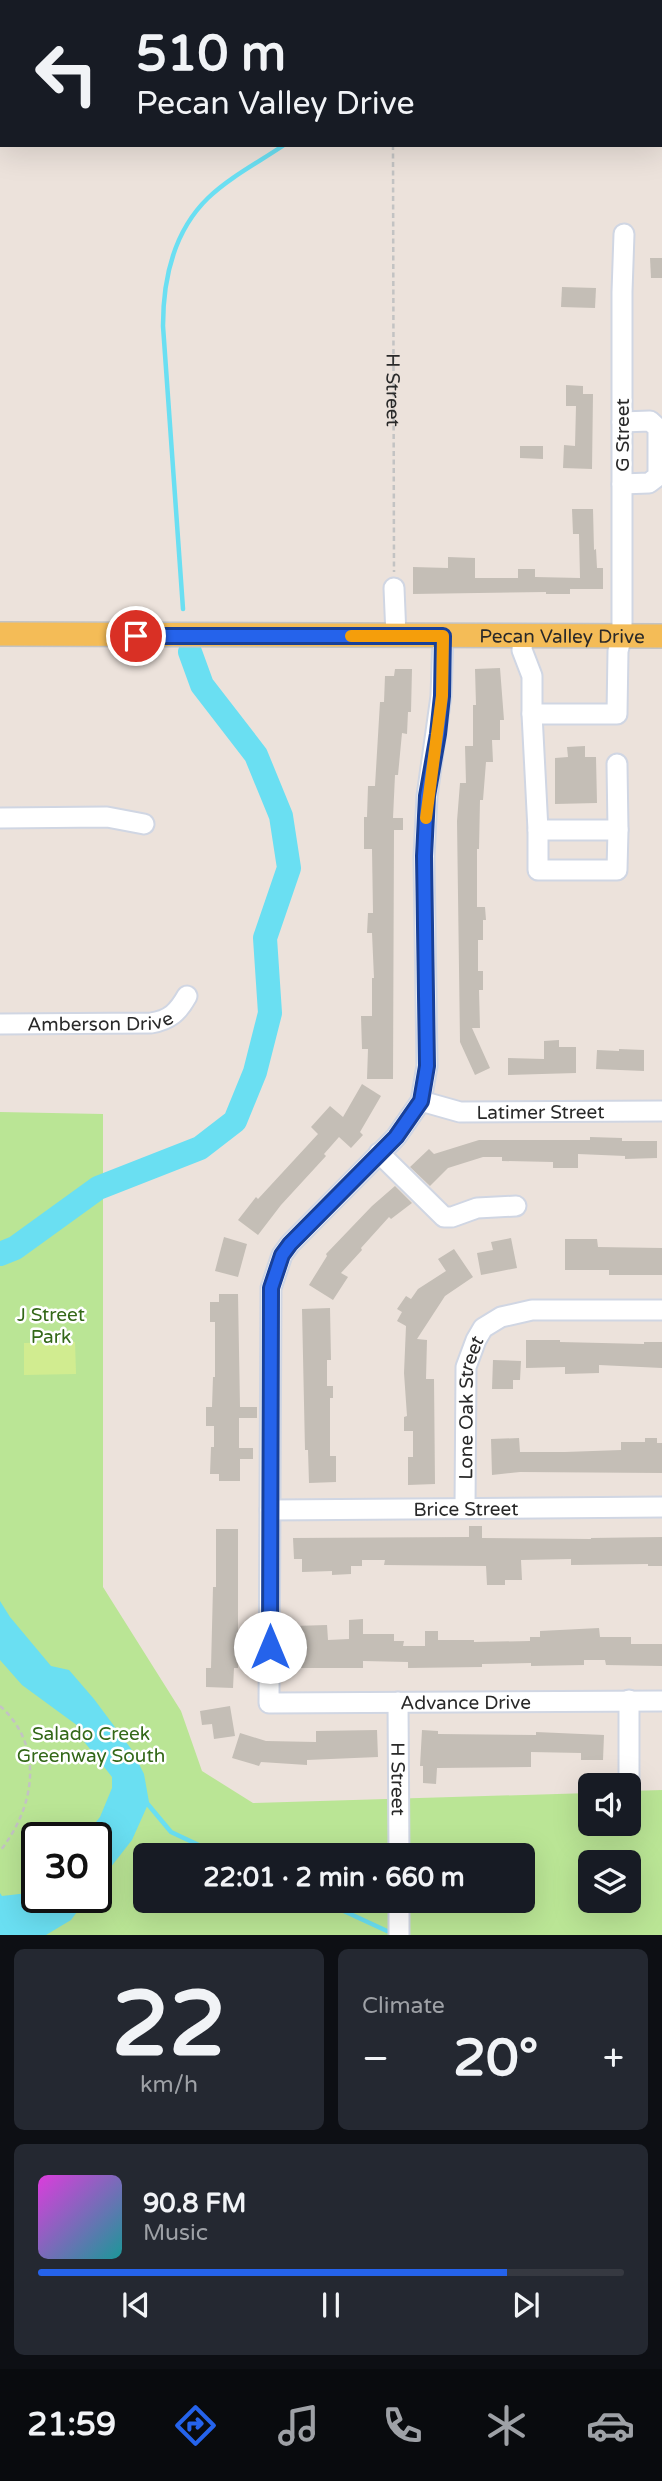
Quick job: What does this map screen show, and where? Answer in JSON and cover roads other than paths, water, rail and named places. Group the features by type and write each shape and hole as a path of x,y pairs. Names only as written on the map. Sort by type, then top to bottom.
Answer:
{"main road":[{"name":"Pecan Valley Drive","path":"0,634 662,636"}],"street":[{"name":"G Street","path":"532,714 617,714 618,651 622,636 624,233"},
{"path":"622,422 650,421 658,428 657,476 649,484 622,484"},
{"path":"394,588 396,636"},
{"path":"270,1510 270,1314 271,1288 275,1273 290,1244 396,1137 421,1101 427,1066 424,856 427,796 442,696 443,636"},
{"path":"523,636 522,650 532,676 538,870 617,870 617,764"},
{"path":"0,818 107,817 145,824"},
{"path":"538,830 618,830"},
{"name":"Amberson Drive","path":"0,1024 166,1021 179,1010 187,996"},
{"name":"Latimer Street","path":"421,1101 460,1112 662,1111"},
{"path":"379,1153 444,1217 452,1217 477,1208 516,1206"},
{"name":"Lone Oak Street","path":"465,1507 467,1367 483,1328 501,1317 532,1310 662,1310"},
{"name":"Brice Street","path":"270,1510 662,1507"},
{"name":"Advance Drive","path":"270,1510 269,1703 662,1701"},
{"path":"629,1700 629,1773"},
{"name":"H Street","path":"398,1702 399,1843"},
{"path":"399,1913 399,1935"}],"water":[{"path":"0,1601 51,1666 69,1670 132,1750 144,1774 149,1802 132,1840 112,1866 112,1822 96,1822 112,1788 112,1777 82,1739 78,1726 22,1685 0,1660"},
{"path":"0,1893 2,1896 21,1894 21,1913 76,1913 71,1920 46,1935 0,1935"}],"waterway":[{"path":"183,609 163,326 168,274 178,241 196,211 235,176 281,147"},
{"path":"0,1254 15,1248 98,1188 200,1148 235,1121 255,1072 270,1013 265,938 289,868 281,816 256,755 202,685 190,652"},
{"path":"146,1802 171,1832 194,1843"},
{"path":"348,1913 387,1931"}],"park label":[{"name":"J Street Park","path":"51,1325"},
{"name":"Salado Creek Greenway South","path":"91,1744"}]}
